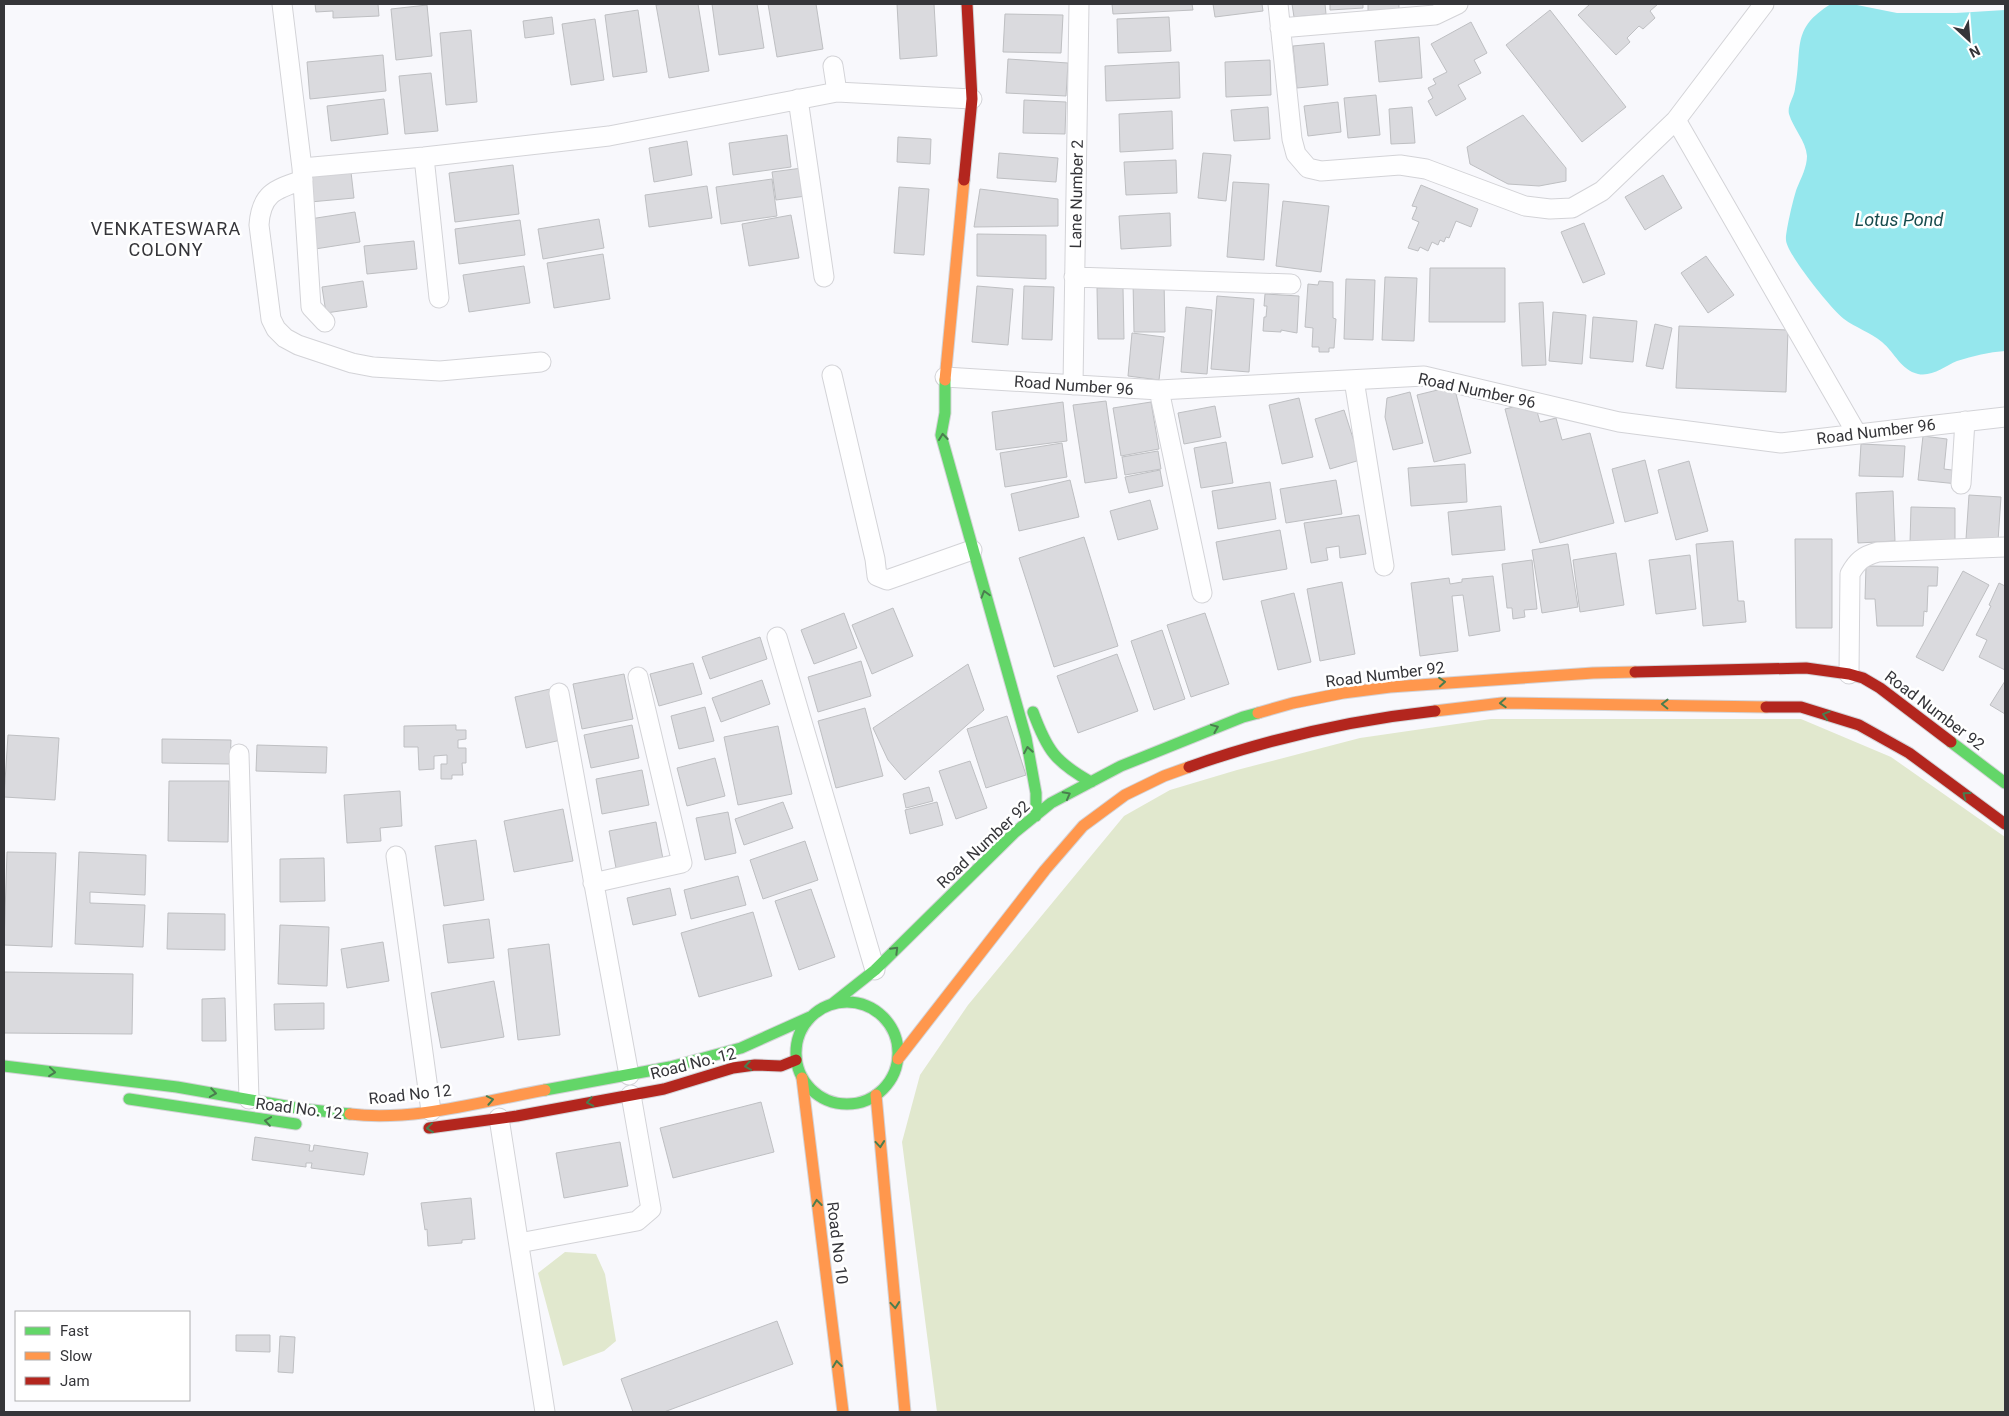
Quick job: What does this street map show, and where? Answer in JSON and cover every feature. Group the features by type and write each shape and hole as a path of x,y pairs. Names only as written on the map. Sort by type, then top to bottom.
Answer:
{"main road":[{"path":"967,4 972,99 945,378 945,413 941,435 1026,738 1036,793 1036,816"},
{"path":"945,413 954,425"},
{"name":"Road Number 92","path":"832,1004 875,970 1014,833 1051,803 1121,766 1245,725 1318,698 1390,686 1593,673 1806,668 1849,674 1863,678 1880,688 2005,783"},
{"path":"1593,673 1593,696"},
{"path":"898,1060 897,1043 891,1027 880,1014 865,1005 848,1002 832,1004 810,1017 798,1037 796,1060 802,1078 812,1091 827,1100 843,1104 860,1102 876,1095 890,1079 898,1060 971,963 1083,826 1125,795 1164,776 1214,758 1304,734 1389,716 1502,702 1593,696 1801,707 1859,725 1909,753 2005,824"},
{"path":"1030,702 1044,741 1051,753 1072,771 1092,782"},
{"path":"1245,725 1251,748"},
{"name":"Road No 12","path":"4,1066 177,1087 303,1109 372,1117 431,1111 670,1067 741,1048 810,1017"},
{"name":"Road No. 12","path":"420,1129 499,1118 631,1095 664,1088 733,1068 755,1065 781,1066 796,1060"},
{"name":"Road No 10","path":"802,1078 843,1412"},
{"path":"876,1095 905,1412"},
{"name":"Road No. 12","path":"117,1098 310,1126"}],"street":[{"path":"282,4 303,174 311,307 325,322"},
{"name":"Lane Number 2","path":"1073,385 1079,4"},
{"path":"1278,4 1292,139 1296,154 1308,168 1321,171 1400,165 1426,169 1525,206 1550,209 1572,208 1602,191 1676,120 1764,4"},
{"path":"1280,28 1435,15 1458,4"},
{"path":"833,66 837,92"},
{"path":"541,362 440,371 373,367 352,363 298,345 285,338 276,329 271,318 259,225 260,212 268,196 303,174 424,157 609,136 837,92 972,99"},
{"path":"798,100 824,277"},
{"path":"1676,120 1857,434"},
{"path":"424,157 439,298"},
{"path":"1074,277 1291,284"},
{"path":"832,375 875,559 877,576 887,580 972,550"},
{"name":"Road Number 96","path":"945,378 1159,390 1424,376 1619,422 1780,443 2005,417"},
{"path":"1354,380 1384,566"},
{"path":"1159,390 1202,594"},
{"path":"1961,484 1965,421"},
{"path":"1849,674 1850,574 1857,562 1867,555 1878,552 2005,546"},
{"path":"777,637 875,970"},
{"path":"593,884 682,863 638,677"},
{"path":"559,694 629,1075"},
{"path":"239,754 249,1099"},
{"path":"396,856 431,1111"},
{"path":"519,1243 637,1221 652,1210 631,1095"},
{"path":"499,1118 545,1412"}],"green space":[{"path":"1491,719 1801,719 1891,757 2005,837 2005,1412 937,1412 902,1142 920,1075 968,1005 1124,816 1170,790 1237,770 1360,738"},
{"path":"565,1252 596,1254 605,1274 616,1341 604,1351 563,1366 538,1273"}],"water":[{"name":"Lotus Pond","path":"1831,4 1852,4 1897,13 1956,13 2005,10 2005,351 1963,359 1928,374 1923,375 1912,372 1882,342 1838,314 1810,281 1793,257 1788,247 1786,236 1790,214 1807,156 1789,111 1795,89 1799,51 1804,31 1809,22 1818,13"}],"building":[{"path":"315,4 378,4 379,16 333,18 333,11 316,12"},
{"path":"698,4 709,71 669,78 656,5"},
{"path":"712,4 757,4 764,48 719,55"},
{"path":"768,4 816,4 823,49 777,57"},
{"path":"897,4 934,4 937,56 900,59"},
{"path":"1112,4 1192,4 1193,10 1113,14"},
{"path":"1213,4 1262,4 1263,11 1215,17"},
{"path":"1292,4 1325,4 1326,14 1294,17"},
{"path":"1330,4 1363,4 1363,8 1330,10"},
{"path":"1368,4 1399,4 1399,9 1368,11"},
{"path":"1590,4 1658,4 1650,11 1655,18 1643,29 1639,26 1627,38 1630,42 1616,55 1578,15"},
{"path":"427,5 432,56 396,60 391,9"},
{"path":"638,10 647,72 613,77 605,15"},
{"path":"1550,10 1626,107 1582,142 1506,45"},
{"path":"1005,14 1063,15 1061,53 1003,52"},
{"path":"552,17 554,34 525,38 523,21"},
{"path":"1169,17 1171,51 1118,53 1117,19"},
{"path":"595,19 604,80 571,85 562,24"},
{"path":"1471,22 1487,53 1474,60 1481,73 1458,85 1466,99 1436,116 1428,101 1433,98 1428,88 1436,84 1433,79 1447,72 1431,44"},
{"path":"471,30 477,102 446,105 440,33"},
{"path":"1419,37 1422,78 1379,82 1375,41"},
{"path":"1324,43 1328,85 1297,88 1293,46"},
{"path":"383,55 386,91 310,99 307,62"},
{"path":"1008,59 1068,63 1066,96 1006,93"},
{"path":"1270,60 1271,95 1226,97 1225,62"},
{"path":"1179,62 1180,98 1106,101 1105,66"},
{"path":"431,73 438,131 405,134 399,76"},
{"path":"1376,95 1380,135 1348,138 1344,98"},
{"path":"384,99 388,134 331,141 327,106"},
{"path":"1024,100 1066,102 1065,134 1023,133"},
{"path":"1338,102 1341,132 1308,136 1304,106"},
{"path":"1268,107 1270,139 1234,141 1231,110"},
{"path":"1412,107 1415,143 1391,144 1389,109"},
{"path":"1172,111 1173,149 1120,152 1119,114"},
{"path":"1523,115 1566,168 1566,181 1539,186 1508,184 1470,164 1467,147"},
{"path":"787,135 791,167 733,175 729,143"},
{"path":"898,137 931,139 930,164 897,162"},
{"path":"687,141 692,175 654,182 649,148"},
{"path":"999,153 1058,158 1056,182 997,178"},
{"path":"1203,153 1231,155 1226,201 1198,198"},
{"path":"1176,160 1177,193 1126,195 1124,162"},
{"path":"513,165 519,214 455,222 449,173"},
{"path":"802,168 806,196 776,200 772,172"},
{"path":"351,172 354,198 310,202 307,177"},
{"path":"1663,175 1682,208 1645,230 1625,197"},
{"path":"772,179 777,216 721,224 716,187"},
{"path":"1233,182 1269,184 1264,260 1227,257"},
{"path":"1421,185 1478,209 1471,227 1456,221 1449,238 1446,237 1444,242 1440,240 1438,245 1432,242 1428,251 1420,247 1418,251 1408,248 1419,222 1412,219 1417,207 1412,206"},
{"path":"707,186 712,218 649,227 645,195"},
{"path":"899,187 929,189 924,255 894,253"},
{"path":"980,189 1058,199 1058,226 974,227"},
{"path":"1283,201 1329,206 1321,272 1276,266"},
{"path":"355,212 360,242 315,249 310,219"},
{"path":"1170,213 1171,246 1121,249 1119,216"},
{"path":"791,215 799,258 749,266 742,224"},
{"path":"599,219 604,248 543,259 538,229"},
{"path":"520,220 525,255 459,264 455,229"},
{"path":"1584,223 1605,274 1583,283 1561,232"},
{"path":"977,234 1046,235 1046,279 977,276"},
{"path":"414,241 417,269 367,274 364,246"},
{"path":"603,254 610,299 554,308 547,263"},
{"path":"1706,256 1734,295 1708,313 1681,273"},
{"path":"524,266 530,303 469,312 463,275"},
{"path":"1430,268 1505,268 1505,322 1429,322"},
{"path":"1385,277 1417,278 1414,341 1382,340"},
{"path":"1346,279 1375,280 1373,340 1344,339"},
{"path":"363,281 367,307 326,313 322,287"},
{"path":"1133,281 1164,281 1165,332 1134,332"},
{"path":"1319,281 1333,282 1333,318 1336,319 1334,348 1329,348 1329,352 1319,352 1319,347 1312,347 1313,328 1305,327 1308,284 1318,285"},
{"path":"977,286 1013,289 1008,345 972,342"},
{"path":"1024,286 1054,287 1052,340 1022,339"},
{"path":"1097,288 1123,288 1124,339 1098,339"},
{"path":"1265,294 1299,296 1297,333 1281,330 1281,332 1263,331 1267,306 1264,306"},
{"path":"1217,296 1254,299 1249,372 1211,369"},
{"path":"1543,302 1546,365 1522,366 1519,303"},
{"path":"1186,307 1212,310 1207,374 1181,372"},
{"path":"1553,312 1586,315 1582,364 1549,361"},
{"path":"1593,317 1637,321 1633,362 1590,358"},
{"path":"1655,324 1672,328 1663,369 1646,366"},
{"path":"1679,326 1788,330 1786,392 1676,388"},
{"path":"1132,333 1164,337 1159,380 1128,376"},
{"path":"1454,386 1471,453 1434,462 1417,395"},
{"path":"1410,392 1423,443 1393,450 1385,417 1387,398"},
{"path":"1299,398 1313,457 1282,464 1269,405"},
{"path":"1106,401 1117,478 1085,483 1073,405"},
{"path":"1063,402 1067,441 996,450 992,412"},
{"path":"1151,402 1159,449 1121,456 1113,408"},
{"path":"1526,404 1536,408 1540,422 1556,418 1562,440 1590,433 1614,523 1540,543 1505,409"},
{"path":"1215,406 1221,437 1184,444 1178,413"},
{"path":"1344,410 1360,460 1330,469 1315,419"},
{"path":"1923,436 1947,439 1944,469 1960,471 1958,484 1918,480"},
{"path":"1226,442 1233,483 1201,488 1194,448"},
{"path":"1062,443 1067,477 1005,487 1000,453"},
{"path":"1861,444 1905,446 1903,477 1859,476"},
{"path":"1158,451 1161,469 1125,475 1122,457"},
{"path":"1645,460 1658,513 1625,522 1612,469"},
{"path":"1689,461 1708,531 1676,540 1658,470"},
{"path":"1465,464 1467,502 1411,506 1408,468"},
{"path":"1160,470 1163,486 1129,493 1125,477"},
{"path":"1070,480 1079,517 1019,531 1011,494"},
{"path":"1336,480 1342,514 1286,523 1280,489"},
{"path":"1270,482 1276,519 1218,529 1212,491"},
{"path":"1893,491 1895,541 1858,543 1856,493"},
{"path":"1969,495 2001,497 1998,541 1966,539"},
{"path":"1150,500 1158,529 1118,540 1110,511"},
{"path":"1501,506 1505,550 1452,555 1448,512"},
{"path":"1911,507 1955,508 1955,543 1910,543"},
{"path":"1359,515 1366,554 1340,558 1339,546 1326,548 1328,560 1311,563 1304,523"},
{"path":"1280,530 1287,569 1223,580 1216,542"},
{"path":"1084,537 1118,646 1054,667 1019,558"},
{"path":"1795,539 1832,539 1832,628 1796,628"},
{"path":"1733,541 1738,601 1744,601 1746,622 1703,626 1696,544"},
{"path":"1568,544 1578,607 1542,613 1532,550"},
{"path":"1616,553 1624,605 1580,612 1573,560"},
{"path":"1690,555 1696,609 1656,614 1649,560"},
{"path":"1532,560 1537,609 1524,610 1525,617 1513,619 1512,608 1507,608 1502,564"},
{"path":"1866,566 1938,567 1937,586 1928,586 1927,612 1924,611 1923,626 1877,626 1875,599 1865,599"},
{"path":"1963,571 1989,585 1943,671 1916,657"},
{"path":"1493,576 1500,631 1469,636 1463,595 1452,596 1458,651 1420,656 1411,583 1449,578 1450,584 1462,582 1462,579"},
{"path":"1342,582 1355,654 1320,661 1307,589"},
{"path":"1999,583 2005,586 2005,670 1979,657 1987,640 1976,635 1991,606 1989,605"},
{"path":"1294,593 1311,662 1278,670 1261,601"},
{"path":"893,608 913,656 872,674 852,625"},
{"path":"844,613 857,648 814,664 801,630"},
{"path":"1205,613 1229,684 1191,697 1167,625"},
{"path":"1162,630 1185,699 1154,710 1131,641"},
{"path":"760,637 767,659 710,679 702,657"},
{"path":"1117,654 1138,711 1078,733 1057,676"},
{"path":"861,661 871,696 818,712 808,677"},
{"path":"693,663 702,694 659,706 650,674"},
{"path":"968,664 984,710 905,780 888,760 873,728"},
{"path":"624,674 633,719 582,729 573,684"},
{"path":"762,680 770,704 721,722 712,698"},
{"path":"2005,681 2005,714 1990,705"},
{"path":"550,689 561,740 526,748 515,697"},
{"path":"705,707 714,741 679,749 671,716"},
{"path":"865,708 883,776 836,788 818,721"},
{"path":"1007,716 1026,775 986,788 967,729"},
{"path":"456,725 456,730 466,730 466,739 458,740 458,748 466,748 466,763 462,763 463,775 452,775 452,779 441,779 441,764 447,764 447,755 434,756 434,769 419,770 418,747 404,747 404,726"},
{"path":"632,725 639,758 591,768 584,735"},
{"path":"778,726 792,794 738,805 724,737"},
{"path":"8,735 59,738 55,800 4,797"},
{"path":"162,739 231,740 230,764 162,763"},
{"path":"257,745 327,747 326,773 256,771"},
{"path":"715,758 725,796 687,806 677,768"},
{"path":"970,761 987,808 956,819 939,771"},
{"path":"642,770 649,805 602,814 596,779"},
{"path":"169,781 229,781 228,842 168,841"},
{"path":"929,787 933,801 906,808 903,794"},
{"path":"400,791 402,826 380,828 381,841 347,843 344,795"},
{"path":"783,802 793,828 744,845 735,819"},
{"path":"937,802 943,825 910,834 905,810"},
{"path":"563,809 573,861 514,872 504,821"},
{"path":"728,812 736,853 705,860 696,818"},
{"path":"656,822 663,859 616,868 609,831"},
{"path":"476,840 484,900 444,906 435,846"},
{"path":"805,841 818,880 763,899 750,860"},
{"path":"7,852 56,853 52,947 4,945"},
{"path":"79,852 146,855 145,895 90,892 90,903 145,905 143,947 75,944"},
{"path":"324,858 325,901 280,902 280,859"},
{"path":"738,876 746,905 691,919 684,890"},
{"path":"670,888 676,915 633,925 627,898"},
{"path":"811,889 835,957 799,970 775,901"},
{"path":"753,912 772,976 699,997 681,933"},
{"path":"168,913 225,914 225,950 167,949"},
{"path":"489,919 494,958 448,963 443,925"},
{"path":"280,925 329,927 327,986 278,984"},
{"path":"383,942 389,981 347,988 341,949"},
{"path":"549,944 560,1035 518,1040 508,949"},
{"path":"4,972 133,974 132,1034 4,1033"},
{"path":"494,981 504,1037 441,1048 431,993"},
{"path":"225,998 226,1041 202,1041 202,999"},
{"path":"324,1003 324,1029 275,1030 274,1004"},
{"path":"761,1102 774,1152 673,1178 660,1128"},
{"path":"255,1137 310,1145 309,1151 313,1151 314,1145 368,1153 364,1175 311,1168 312,1163 306,1163 306,1167 252,1160"},
{"path":"620,1142 628,1186 564,1198 556,1153"},
{"path":"471,1198 475,1239 462,1240 462,1243 428,1246 427,1229 425,1230 421,1203"},
{"path":"777,1321 793,1364 664,1412 633,1412 621,1379"},
{"path":"236,1335 270,1335 270,1352 236,1351"},
{"path":"280,1336 295,1337 293,1373 278,1372"}],"traffic: fast":[{"path":"945,380 945,413 941,435 1026,738 1036,793 1036,816"},
{"path":"1033,712 1043,736 1054,754 1069,768 1091,782"},
{"path":"832,1004 875,970 1014,833 1051,803 1121,766 1243,717 1258,713"},
{"path":"1951,742 2005,783"},
{"path":"847,1002 866,1006 883,1017 894,1034 898,1053 894,1072 883,1089 866,1100 847,1104 828,1100 811,1089 800,1072 796,1053 800,1034 811,1017 828,1006 847,1002"},
{"path":"545,1090 670,1067 741,1048 810,1017"},
{"path":"4,1066 177,1087 303,1109 350,1114"},
{"path":"129,1099 296,1124"}],"traffic: slow":[{"path":"945,380 964,180"},
{"path":"1258,713 1293,703 1343,693 1390,687 1593,673 1635,672"},
{"path":"1435,711 1502,703 1766,707"},
{"path":"898,1059 1045,870 1083,826 1125,795 1164,776 1189,767"},
{"path":"802,1078 843,1412"},
{"path":"350,1114 374,1116 423,1113 545,1090"},
{"path":"876,1095 905,1412"}],"traffic: jam":[{"path":"964,180 972,99 967,4"},
{"path":"1635,672 1806,668 1849,674 1863,678 1880,688 1951,742"},
{"path":"1766,707 1801,707 1859,725 1909,753 2005,824"},
{"path":"1189,767 1280,739 1310,732 1342,725 1435,711"},
{"path":"429,1128 517,1116 664,1089 733,1068 755,1065 781,1066 796,1060"}],"district":[{"name":"VENKATESWARA COLONY","path":"166,239"}]}
